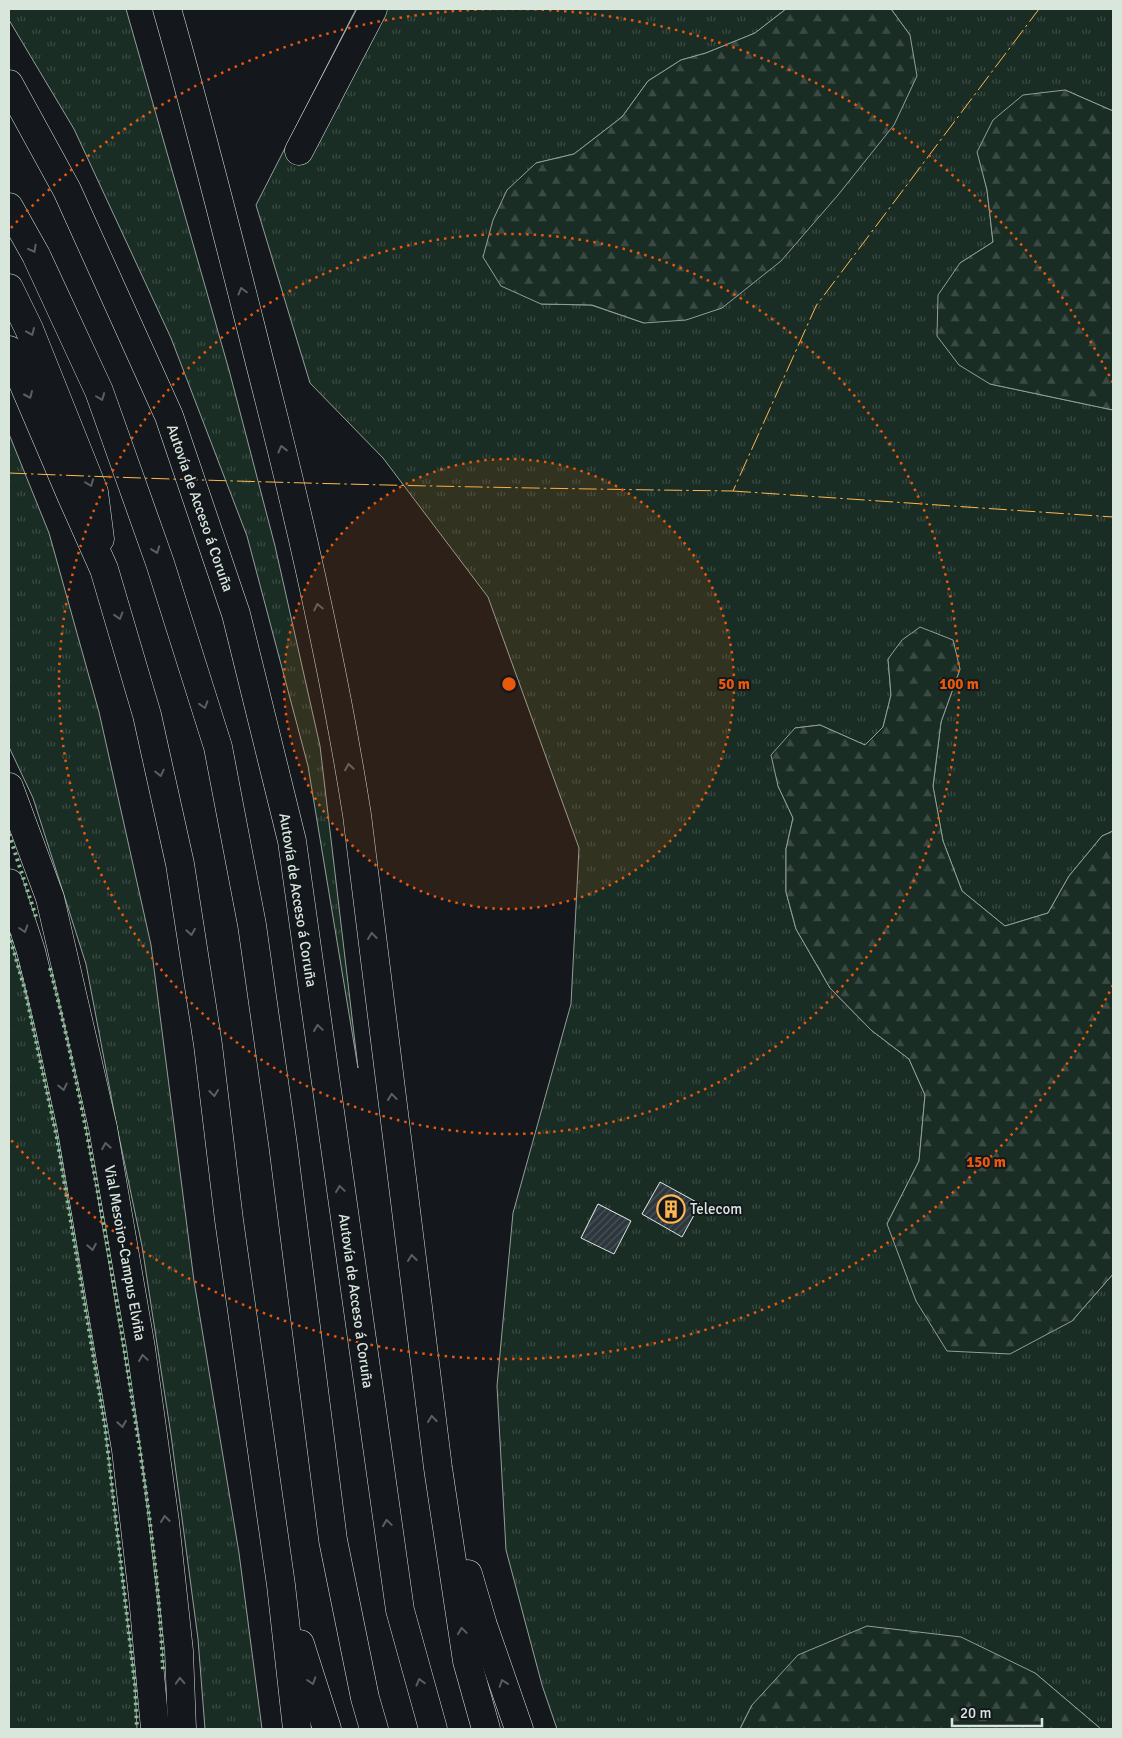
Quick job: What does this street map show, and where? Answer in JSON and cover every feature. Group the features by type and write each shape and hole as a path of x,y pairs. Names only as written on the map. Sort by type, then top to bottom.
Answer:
{"main road":[{"path":"167,9 194,102 288,470 344,730 357,815 438,1468 467,1661 486,1729"},
{"path":"299,151 373,9"},
{"name":"Autovía de Acceso á Coruña","path":"9,84 67,190 169,416 236,614 292,842 400,1610 433,1729"},
{"path":"9,207 36,255 99,391 160,563 218,747 252,925 284,1155 333,1540 374,1729"},
{"path":"9,288 30,329 94,492 104,569"},
{"path":"9,350 104,569 147,715 180,864 208,1045 230,1220 281,1585 297,1729"},
{"name":"Vial Mesoiro-Campus Elviña","path":"9,787 50,898 103,1128 141,1348 165,1522 179,1651 182,1729"},
{"name":"Vial Mesoiro-Campus Elviña","path":"9,883 31,952 71,1124 126,1450 156,1729"},
{"path":"438,1468 483,1625 518,1729"},
{"path":"281,1585 327,1729"}],"green space":[{"path":"9,9 126,9 229,370 275,546 320,746 358,1068 308,766 247,536 171,338 74,129 9,20"},
{"path":"356,9 786,9 755,33 706,53 681,60 648,81 622,117 574,154 536,163 541,304 591,305 644,323 910,35 891,9 1113,9 1113,111 1065,90 978,152 987,190 993,242 960,263 990,384 1113,410 1113,831 1102,836 1069,876 1048,913 1005,926 962,891 943,841 933,787 941,722 960,669 888,659 891,695 883,727 865,745 820,725 795,728 778,786 793,818 786,849 786,892 796,929 830,988 871,1030 909,1059 925,1095 919,1161 887,1224 1072,1321 1113,1274 1113,1729 1101,1729 1035,1673 752,1705 740,1729 557,1729 542,1685 506,1550 497,1386 513,1213 571,1004 579,848 488,597 383,458 310,383 256,205","holes":["660,1183 700,1204 682,1236 642,1214","598,1204 631,1221 581,1238"]},
{"path":"786,9 891,9 910,35 917,76 894,125 838,195 781,261 722,308 686,320 644,323 592,305 541,304 501,286 483,257 493,220 507,190 536,163 574,154 622,117 648,81 681,60 706,53 755,33"},
{"path":"1065,90 1113,111 1113,410 990,384 959,365 937,336 938,295 960,263 993,242 987,190 977,152 993,120 1023,95"},
{"path":"9,434 49,533 99,712 151,945 194,1281 239,1553 262,1729 205,1729 198,1639 171,1435 142,1246 86,964 33,798 9,747"},
{"path":"920,627 953,640 960,669 941,722 933,786 943,841 962,891 1005,926 1048,913 1069,876 1102,836 1113,831 1113,1274 1072,1321 1010,1354 947,1351 916,1301 887,1224 919,1161 925,1095 909,1059 871,1030 830,988 796,929 786,892 786,849 793,818 778,786 771,755 795,728 820,725 865,745 883,727 891,695 888,659 902,640"},
{"path":"9,934 25,990 57,1138 105,1426 135,1685 137,1729 9,1729"},
{"path":"867,1626 961,1637 1035,1673 1101,1729 740,1729 752,1705 798,1655"}],"building":[{"name":"Telecom","path":"660,1182 700,1204 682,1237 642,1214"},
{"path":"598,1204 631,1221 614,1254 581,1238"}],"hedge":[{"path":"9,834 37,920"},
{"path":"9,934 25,990 57,1138 105,1426 135,1685 137,1729"},
{"path":"50,968 83,1114 126,1360 154,1554 163,1671"}],"power":[{"path":"9,473 371,485 733,491 816,306 1039,9"},
{"path":"733,491 1113,517"}],"place":[{"name":"Telecom","path":"671,1209"}]}
